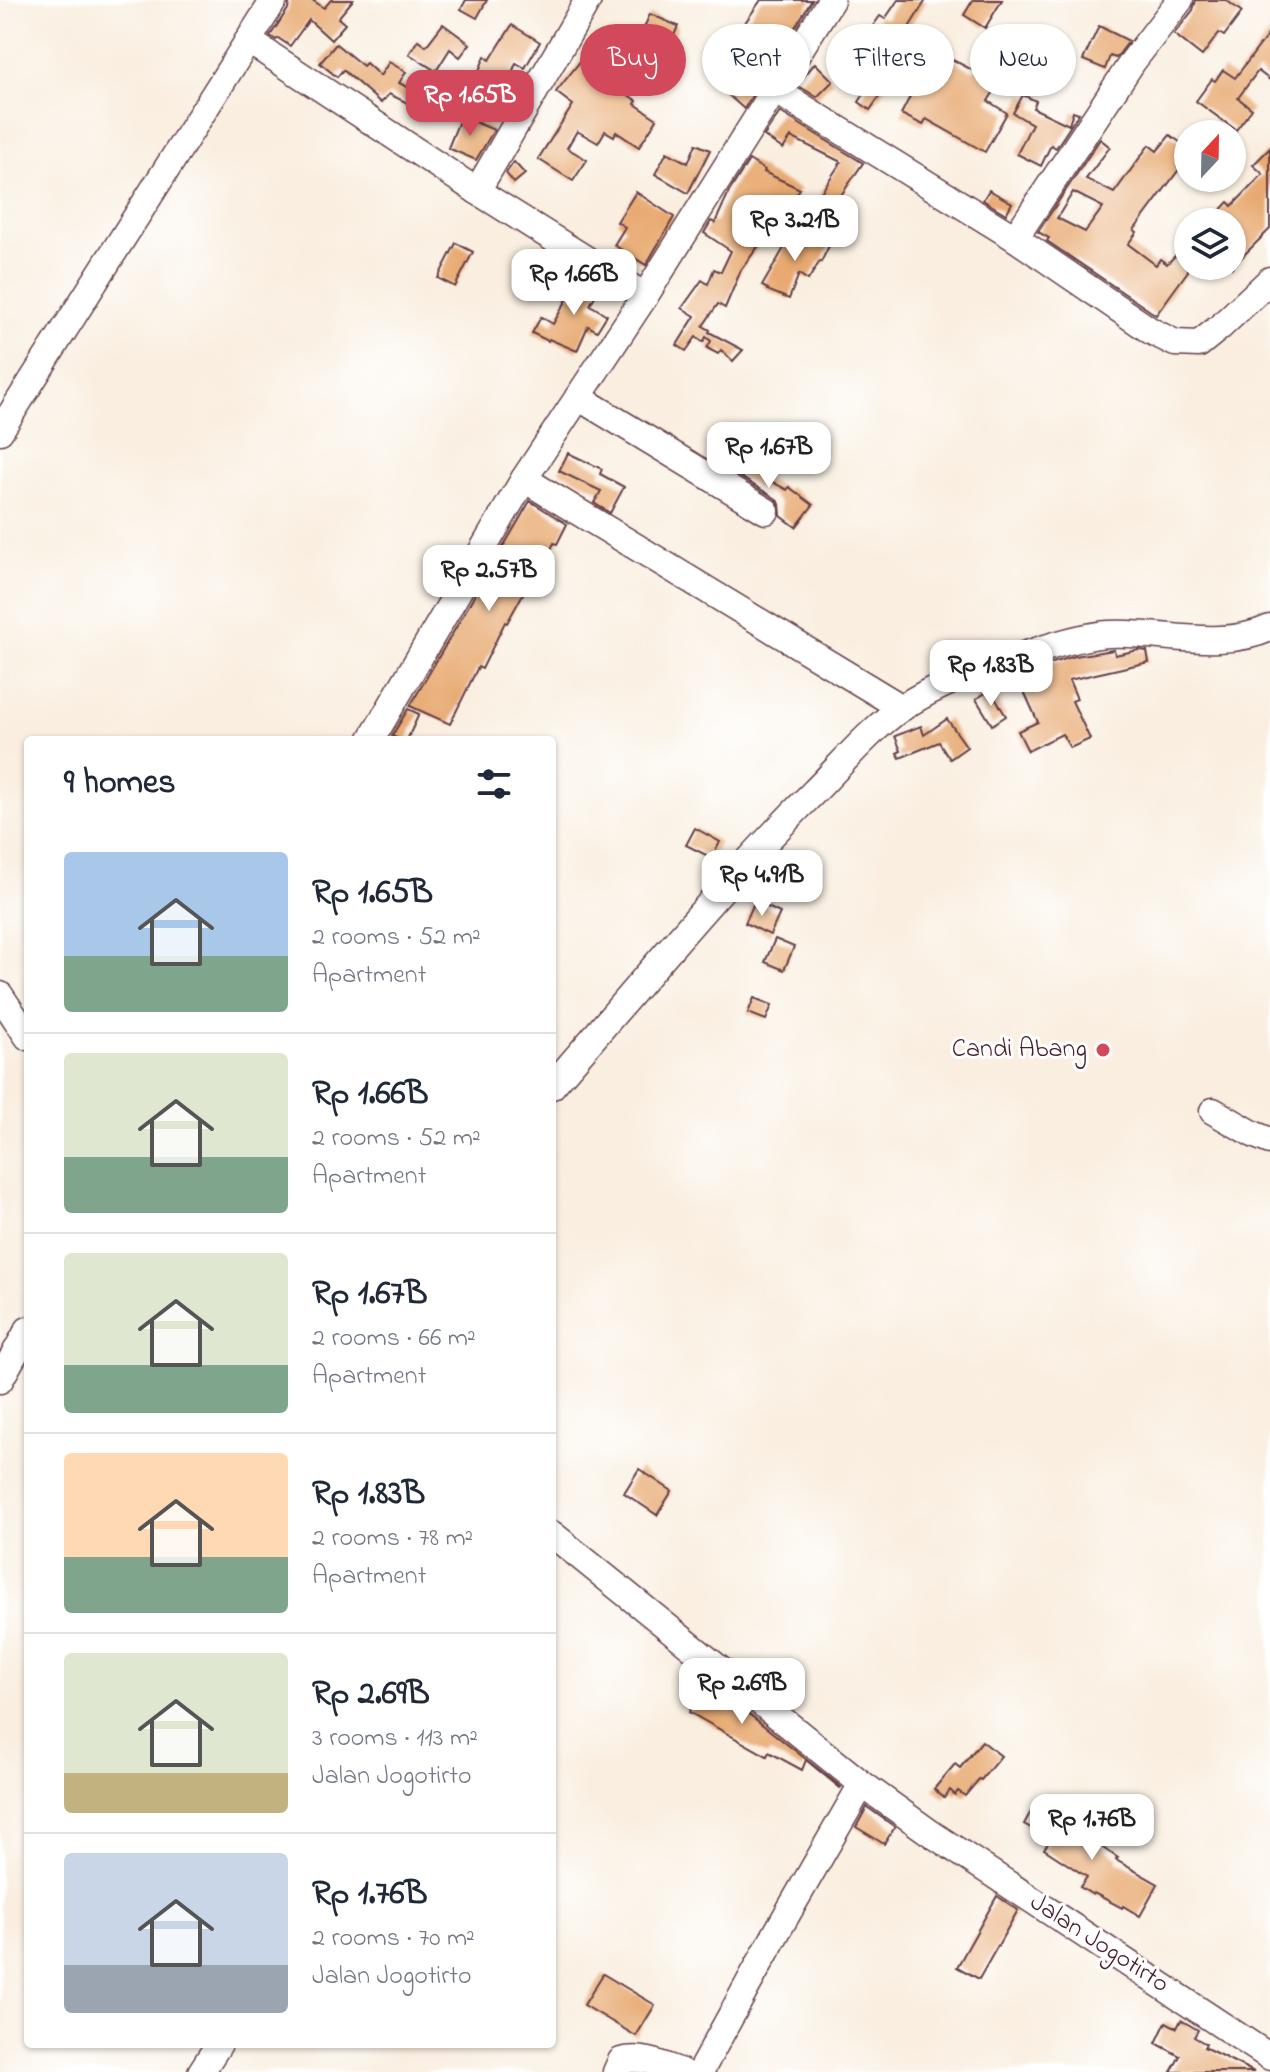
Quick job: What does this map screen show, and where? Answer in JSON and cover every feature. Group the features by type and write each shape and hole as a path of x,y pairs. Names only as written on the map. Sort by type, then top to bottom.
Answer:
{"street":[{"path":"0,431 274,0"},
{"path":"477,191 588,0"},
{"path":"810,34 831,0"},
{"path":"1015,238 1133,61 1180,0"},
{"path":"247,42 645,296"},
{"path":"373,736 524,479 645,296 771,96"},
{"path":"785,96 1015,238 1151,331 1175,343 1199,344 1270,280"},
{"path":"578,397 766,511"},
{"path":"524,479 902,708"},
{"path":"556,1081 761,845 877,727 902,708 960,675 1043,649 1106,634 1218,640 1256,634 1270,628"},
{"path":"0,995 24,1031"},
{"path":"1213,1111 1270,1141"},
{"path":"0,1380 24,1337"},
{"name":"Jalan Jogotirto","path":"556,1537 862,1784 929,1832 1270,2057"},
{"path":"700,2072 862,1784"},
{"path":"201,2072 216,2048"},
{"path":"616,2072 621,2061 631,2059 645,2060 681,2072"}],"path":[{"path":"476,86 523,112"}],"building":[{"path":"290,0 312,0 324,8 331,0 353,0 338,18 345,24 331,40 309,20 290,46 270,36 288,9"},
{"path":"466,0 487,0 477,18 461,9"},
{"path":"761,0 812,0 797,24 744,24"},
{"path":"898,0 926,0 911,24 874,24 880,16 885,19"},
{"path":"973,0 1002,0 987,24 979,24 964,15"},
{"path":"1196,0 1226,0 1242,12 1224,36 1219,33 1202,56 1174,34 1193,10"},
{"path":"650,14 673,24 646,24"},
{"path":"443,24 470,44 460,57 450,49 436,71 409,54 418,40 426,46"},
{"path":"512,25 540,42 525,68 516,63 505,90 476,78 485,56 490,60"},
{"path":"1099,26 1129,41 1116,58 1110,56 1105,69 1083,60"},
{"path":"1270,32 1270,80 1258,71 1238,98 1252,109 1244,120 1222,120 1196,101 1223,70 1235,78"},
{"path":"336,44 380,76 389,62 406,72 399,83 433,99 426,112 389,94 381,103 343,70 337,77 320,63"},
{"path":"954,60 970,69 970,96 991,96 988,101 1007,113 985,152 926,119 923,125 901,114 910,96 954,96"},
{"path":"580,62 580,96 630,96 637,101 635,104 657,119 639,147 616,132 614,136 605,131 598,143 577,131 567,148 587,160 573,181 538,159 573,105 556,92"},
{"path":"815,63 826,74 826,88 817,97 810,93 810,69"},
{"path":"729,96 752,96 744,109"},
{"path":"863,96 880,96 870,110 859,102"},
{"path":"1025,96 1036,101 1033,108 1069,125 1073,111 1079,113 1056,148 1051,145 1041,166 1017,154 1032,124 1013,113"},
{"path":"780,112 863,163 835,204 820,194 841,162 791,137 783,149 764,136"},
{"path":"461,116 494,130 476,160 448,148"},
{"path":"1170,135 1174,138 1174,176 1134,230 1137,232 1128,244 1156,265 1160,259 1167,264 1174,257 1174,280 1181,280 1156,315 1038,232 1100,139 1110,147 1086,179 1114,193 1149,145 1157,151","holes":["1073,192 1103,207 1085,232 1057,218"]},
{"path":"696,144 710,150 688,193 655,174 667,152 688,163"},
{"path":"1270,148 1270,229 1246,253 1246,208 1222,208 1228,202 1232,206 1263,174 1253,165"},
{"path":"749,160 764,172 800,189 741,270 725,308 718,304 703,326 743,350 733,361 721,350 718,354 707,348 711,341 706,337 703,342 696,337 686,351 677,345 695,316 682,308 702,280 708,284 714,269 721,272 731,251 704,233 711,221 715,223 729,192"},
{"path":"514,162 525,174 514,183 506,173"},
{"path":"989,190 1012,203 1006,214 983,200"},
{"path":"636,192 674,217 646,265 614,245 625,227 617,222"},
{"path":"795,229 829,246 808,280 799,274 789,299 762,286"},
{"path":"456,243 473,252 455,287 438,278"},
{"path":"581,275 600,287 590,305 607,315 597,331 588,326 577,351 532,333 541,317 553,324"},
{"path":"714,450 787,490 789,487 813,505 796,527 781,516 780,504 775,498 709,458"},
{"path":"568,453 602,469 600,474 624,487 610,513 594,503 601,491 559,471"},
{"path":"530,501 567,524 557,544 554,543 539,574 535,572 505,622 482,669 478,667 450,724 410,706"},
{"path":"1114,650 1115,655 1147,651 1149,662 1069,680 1077,699 1072,701 1090,739 1070,748 1062,734 1028,751 1018,731 1038,722 1016,674 1075,656"},
{"path":"990,690 1006,716 992,725 976,699"},
{"path":"408,709 419,714 409,736 392,736"},
{"path":"947,719 967,747 950,759 939,742 900,758 897,753 901,751 895,736 921,726 924,735"},
{"path":"695,828 720,842 712,858 686,845"},
{"path":"755,901 780,913 770,935 745,923"},
{"path":"775,939 794,947 784,970 765,962"},
{"path":"754,998 772,1005 766,1020 748,1013"},
{"path":"639,1469 672,1491 657,1515 624,1493"},
{"path":"706,1680 841,1787 806,1760 802,1770 769,1752 767,1756 689,1712"},
{"path":"982,1741 1001,1756 965,1796 958,1791 955,1795 950,1790 944,1798 934,1789 955,1764 960,1768"},
{"path":"1038,1799 1063,1812 1057,1824 1082,1840 1087,1831 1102,1841 1099,1845 1118,1858 1116,1860 1158,1884 1140,1916 1080,1887 1087,1877 1044,1849 1051,1839 1024,1824"},
{"path":"867,1807 895,1827 884,1844 856,1827"},
{"path":"997,1896 1018,1910 979,1979 957,1967"},
{"path":"603,1974 655,2005 636,2036 584,2005"},
{"path":"1181,2020 1198,2030 1194,2037 1206,2044 1204,2047 1254,2072 1171,2072 1180,2056 1156,2043 1166,2022 1177,2028"}],"place":[{"name":"Candi Abang","path":"1103,1050"}]}
